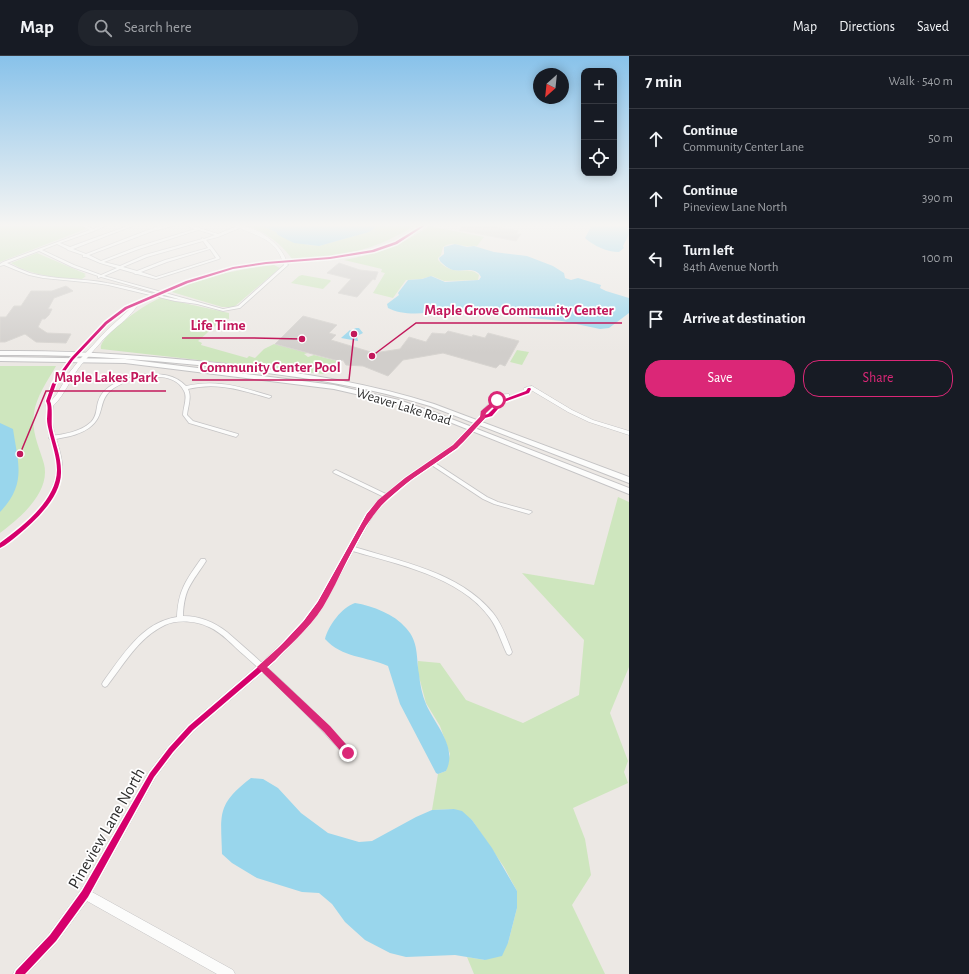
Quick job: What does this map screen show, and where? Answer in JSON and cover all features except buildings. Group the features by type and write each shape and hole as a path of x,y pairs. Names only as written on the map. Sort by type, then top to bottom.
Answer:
{"main road":[{"name":"Weaver Lake Road","path":"0,353 89,353 143,356 335,380 404,395 629,480"},
{"name":"Weaver Lake Road","path":"0,359 84,359 159,364 334,387 478,422 629,491"}],"street":[{"path":"10,268 35,276 92,281 197,303"},
{"path":"78,268 100,276 223,310 235,309 283,268"},
{"path":"92,281 118,268 159,278 189,268"},
{"path":"136,273 149,268"},
{"path":"0,546 35,517 54,489 59,466 48,422 50,405 48,401 49,394 72,359 114,316 126,308 135,306 161,292 222,271 237,268"},
{"path":"50,405 56,400 65,382 89,353 114,325 133,310 135,306"},
{"path":"51,438 77,432 95,421 100,414 102,398 111,388 120,382 140,376 159,376 178,382 185,388 188,395 185,415 188,419 192,422 236,435"},
{"path":"185,388 201,384 217,384 244,389 269,397"},
{"name":"Pineview Lane North","path":"19,974 52,938 85,894 152,775 171,750 196,723 290,642 320,604 369,516 386,496 455,447 478,422 490,415 503,401 528,392 531,388 570,411 591,421 629,433"},
{"path":"432,463 485,498 496,503 529,512"},
{"path":"336,472 386,496"},
{"path":"351,548 425,572 473,596 493,617 508,652"},
{"path":"180,619 180,604 184,587 203,561"},
{"path":"105,684 135,644 143,636 164,623 180,619 201,621 212,625 261,667 327,729 348,753"},
{"path":"85,894 229,974"}],"green space":[{"path":"21,268 72,268 86,274 84,275 86,276 82,279 64,278 45,276"},
{"path":"252,268 280,268 234,307 222,307 172,292 190,282"},
{"path":"377,268 448,268 475,272 479,275 478,280 444,281 432,276 421,279 406,280 393,298 373,293 385,273 381,272 382,269"},
{"path":"302,275 331,281 323,289 291,283"},
{"path":"161,298 229,313 229,319 224,318 198,341 202,343 201,345 247,358 249,356 255,358 264,349 274,344 308,353 304,354 308,357 314,355 337,361 324,374 101,349 102,343 107,336 125,320 146,305"},
{"path":"517,350 529,352 522,365 510,362"},
{"path":"0,366 56,366 40,395 35,407 33,420 36,439 44,464 45,474 43,484 38,494 25,512 0,533"},
{"path":"618,497 629,502 629,667 610,713 628,761 624,772 628,783 573,808 585,839 591,875 572,905 605,974 474,974 467,957 485,960 508,943 517,908 517,891 504,867 472,820 454,809 432,810 438,774 446,771 450,754 440,726 426,703 418,673 418,661 440,663 466,700 523,723 579,695 584,640 522,573 594,585"}],"water":[{"path":"449,268 556,268 564,273 565,278 571,280 578,278 601,285 600,288 606,291 629,298 629,313 609,328 600,329 562,321 531,318 511,311 508,308 504,308 505,311 438,310 413,314 399,312 388,308 387,304 399,295 398,293 408,280 422,279 431,276 445,282 479,280 481,277 473,270 453,270"},
{"path":"359,328 363,333 357,336 358,341 341,338 350,330 354,332 354,329"},
{"path":"0,423 13,429 18,473 14,492 9,502 0,512"},
{"path":"355,603 369,606 389,615 401,623 410,633 415,644 423,697 444,736 447,745 449,762 446,771 438,774 436,773 400,704 388,666 339,650 325,639 329,628 336,618 345,608"},
{"path":"251,778 263,779 278,788 301,813 328,833 359,842 372,841 432,810 454,809 462,811 472,820 492,848 517,891 517,908 508,943 502,956 485,960 455,955 406,957 390,953 365,940 345,922 332,904 319,893 302,892 257,878 232,863 222,854 221,829 223,811 226,803 240,787"}],"cycle path":[{"path":"0,546 32,520 50,498 56,485 59,472 58,458 50,426 50,405 48,401 54,384 72,359 106,323 126,308 187,282 234,268"},
{"path":"19,974 53,938 85,894 152,775 171,750 191,728 273,658 306,623 320,604 369,515 381,502 408,479 455,447 483,417 490,415 503,401 528,392 529,389"}],"place":[{"name":"Community Center Pool","path":"354,334"},
{"name":"Life Time","path":"302,339"},
{"name":"Maple Grove Community Center","path":"372,356"},
{"name":"Maple Lakes Park","path":"20,454"}],"route":[{"path":"348,753 300,702 261,667 290,642 320,604 360,530 369,516 386,496 455,447 483,417 483,412 497,400"}]}
